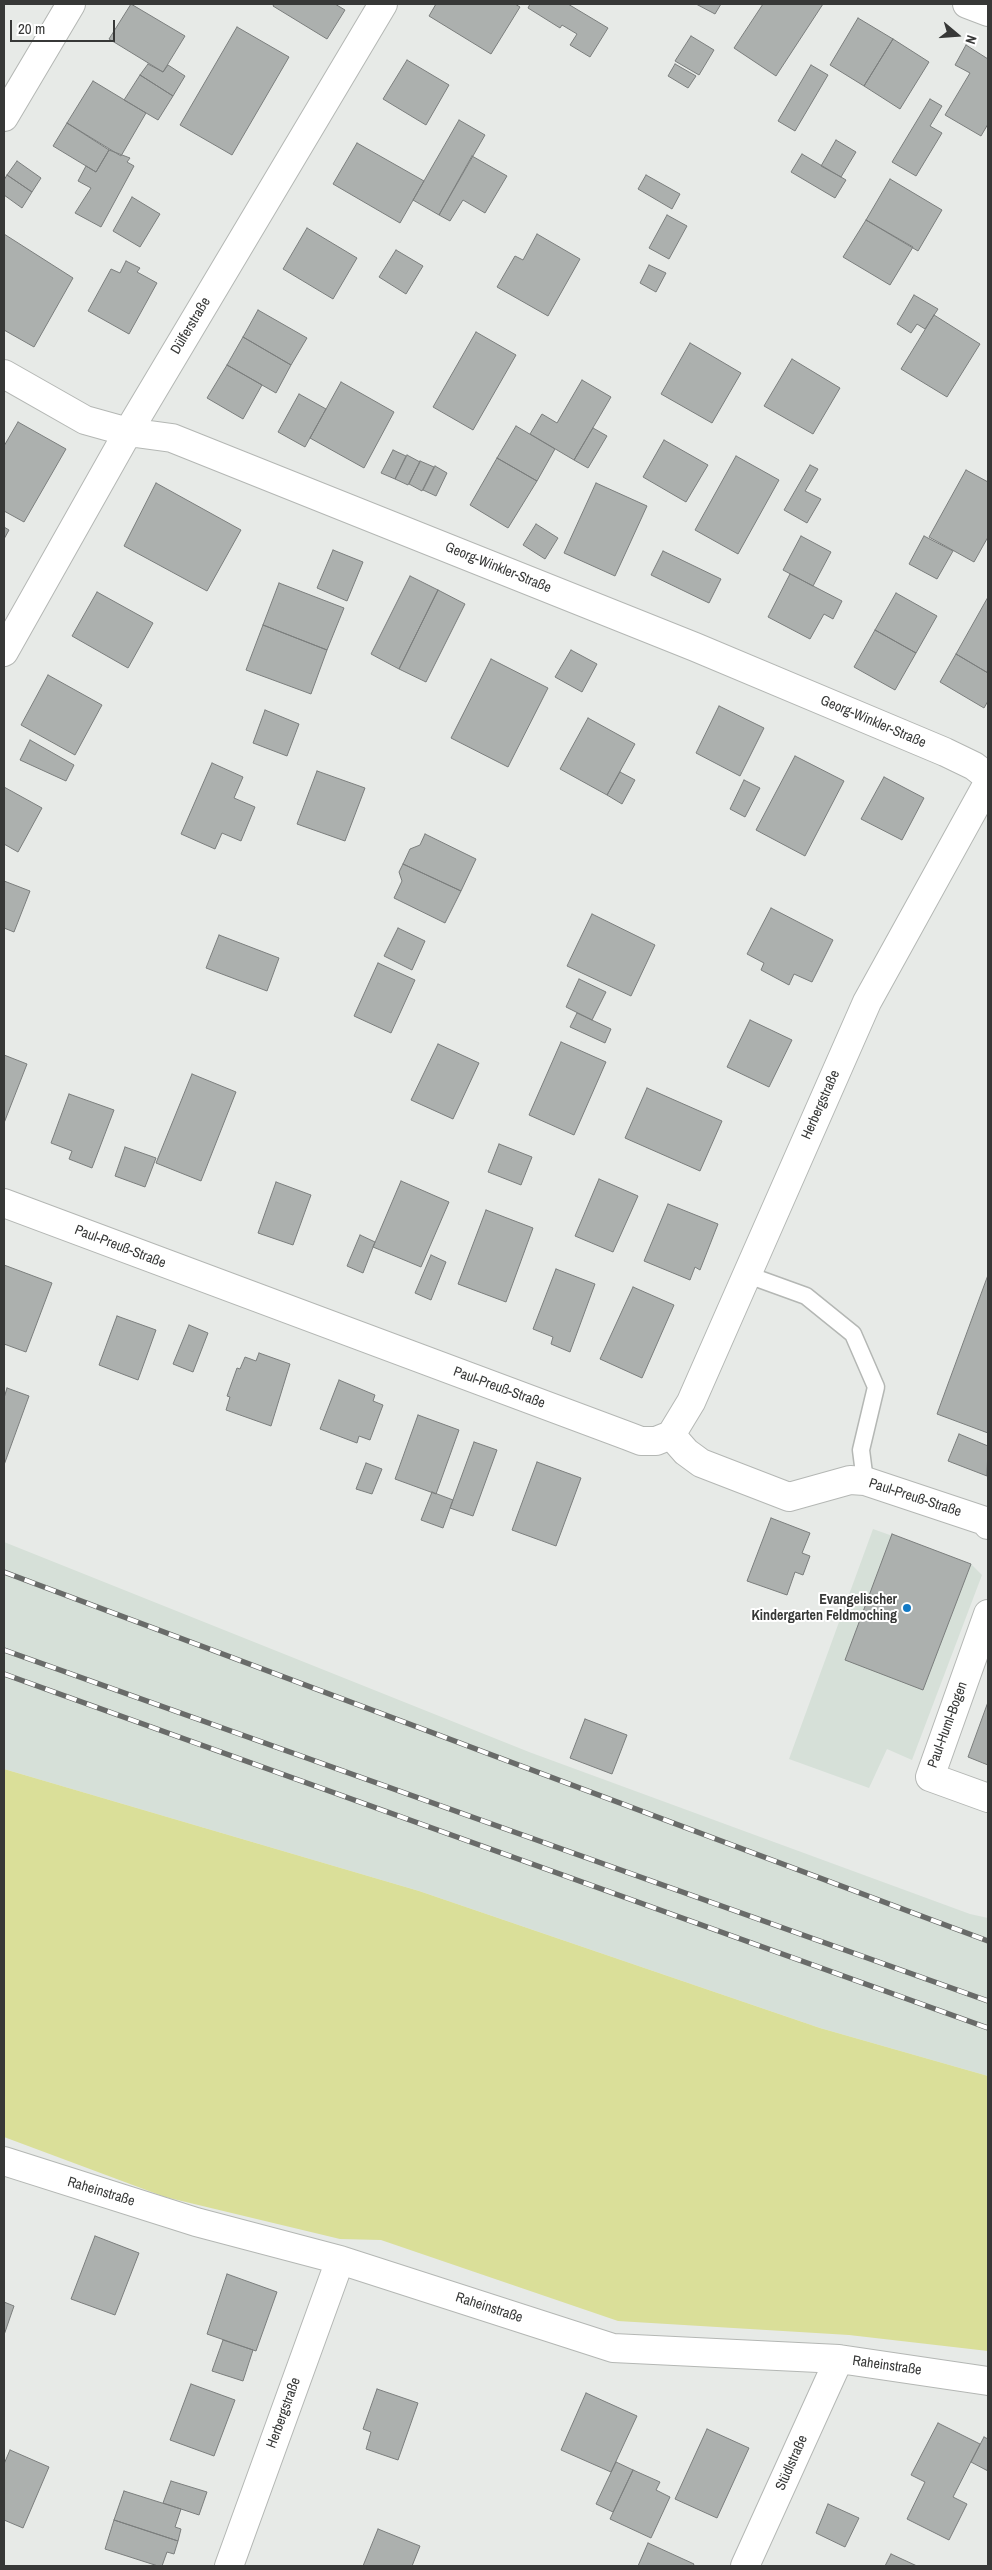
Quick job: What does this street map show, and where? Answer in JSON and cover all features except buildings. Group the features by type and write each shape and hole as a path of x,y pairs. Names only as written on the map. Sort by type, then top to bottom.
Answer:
{"street":[{"path":"4,117 71,4"},
{"name":"Dülferstraße","path":"4,652 128,432 383,4"},
{"path":"967,4 988,12"},
{"name":"Georg-Winkler-Straße","path":"4,374 85,420 128,432 172,438 695,647 945,752 974,766 988,777"},
{"name":"Herbergstraße","path":"671,1435 692,1402 822,1101 867,1002 988,783"},
{"name":"Paul-Preuß-Straße","path":"4,1204 641,1441 656,1441 671,1435 686,1452 701,1463 789,1497 850,1480 865,1481 985,1521 988,1525"},
{"name":"Paul-Huml-Bogen","path":"988,1614 930,1777 988,1798"},
{"name":"Raheinstraße","path":"4,2161 196,2222 340,2260 612,2348 838,2359 988,2381"},
{"name":"Herbergstraße","path":"229,2566 340,2260"},
{"name":"Stüdlstraße","path":"745,2566 838,2359"}],"lane":[{"path":"748,1274 806,1296 853,1334 876,1387 861,1450 865,1481"}],"shaded area":[{"path":"873,1529 971,1564 982,1575 912,1760 887,1749 869,1788 789,1759"},
{"path":"4,1542 529,1752 970,1914 988,1918 988,2076 820,2028 419,1891 4,1769"}],"green space":[{"path":"4,1769 419,1891 820,2028 988,2076 988,2351 849,2335 618,2321 381,2240 340,2239 165,2197 4,2137"}],"railway":[{"path":"4,1572 988,1941"},
{"path":"4,1650 988,2001"},
{"path":"4,1674 988,2028"}],"place":[{"name":"Evangelischer Kindergarten Feldmoching","path":"907,1608"}]}
